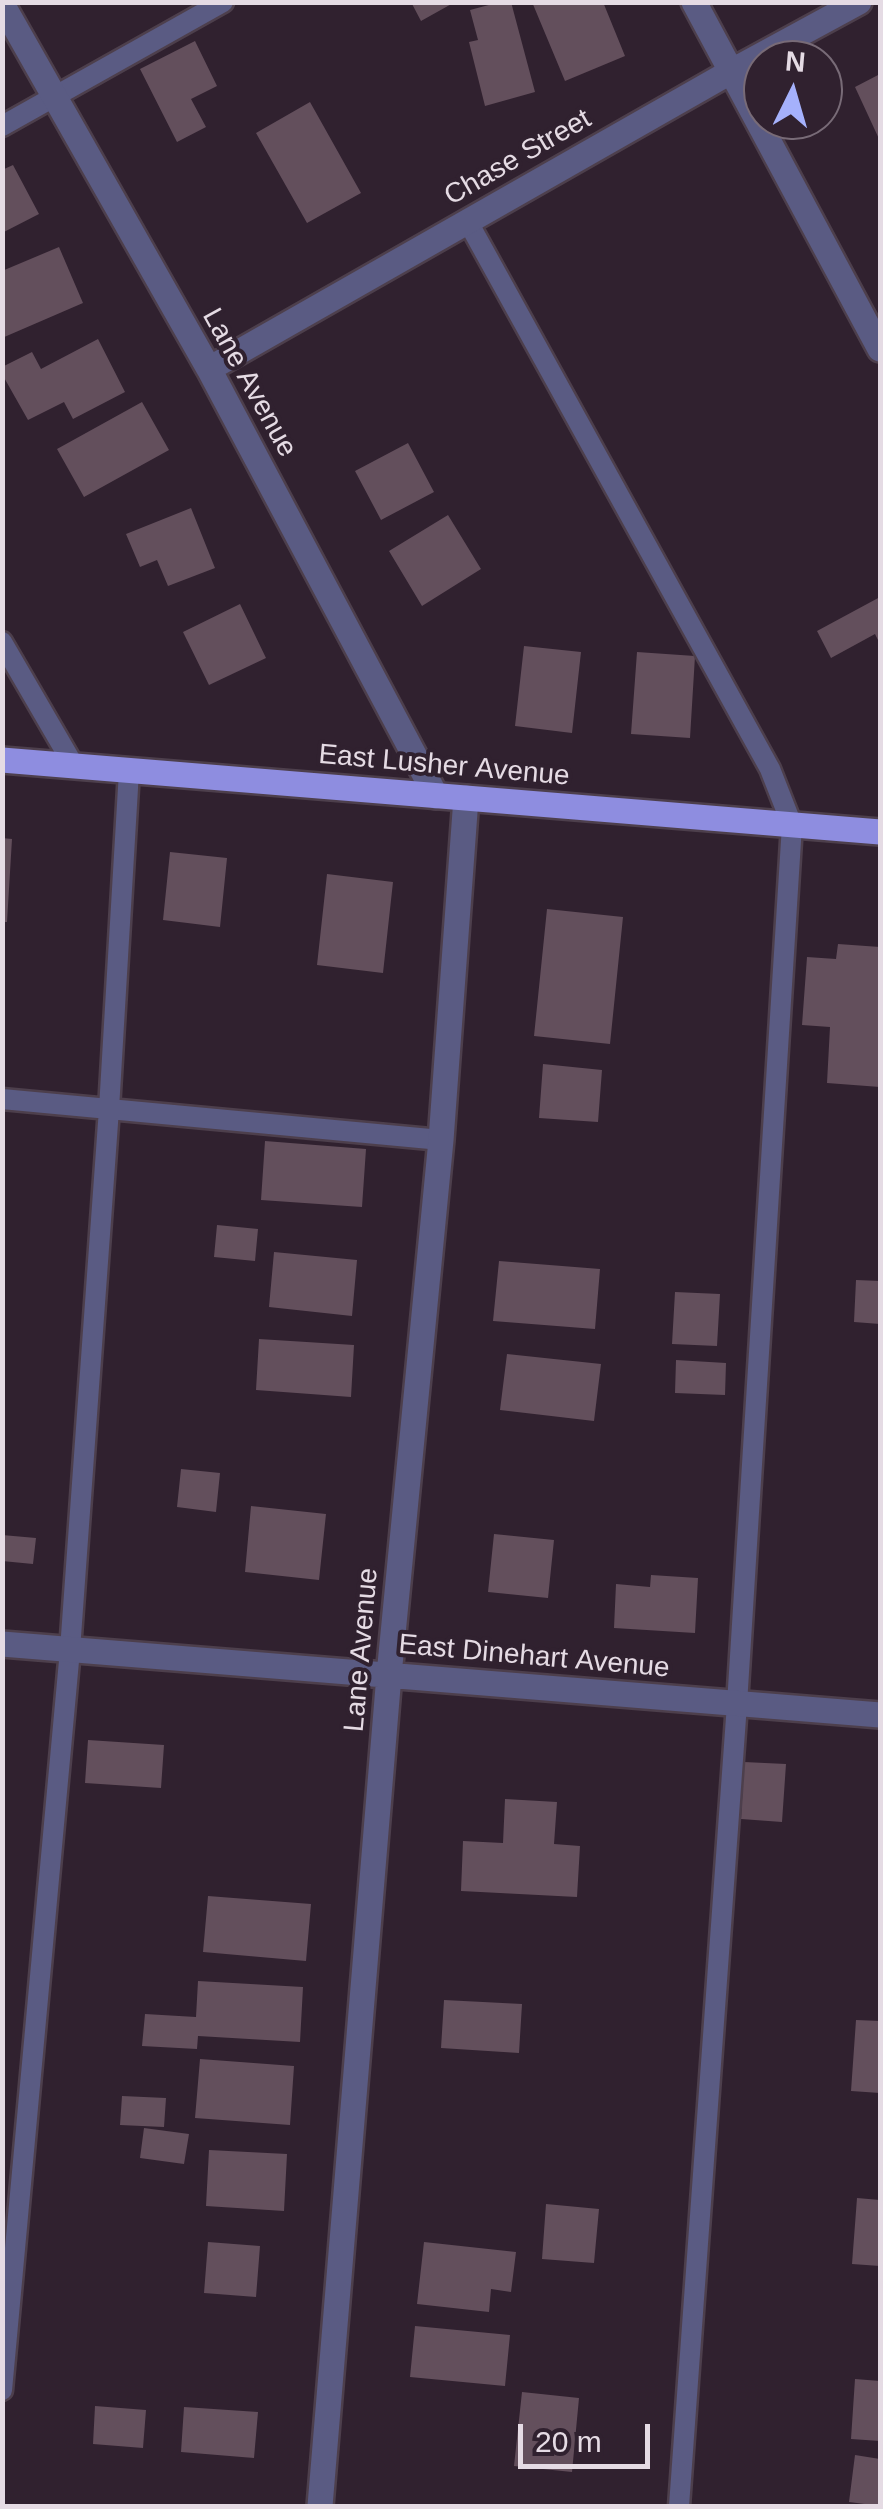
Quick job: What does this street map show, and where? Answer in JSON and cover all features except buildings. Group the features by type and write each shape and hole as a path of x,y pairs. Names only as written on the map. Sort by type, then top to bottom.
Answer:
{"main road":[{"name":"East Lusher Avenue","path":"2,760 880,832"}],"street":[{"path":"694,2 880,349"},
{"name":"Chase Street","path":"208,370 858,2"},
{"name":"Lane Avenue","path":"2,4 208,370 436,796"},
{"name":"Lane Avenue","path":"320,2506 389,1676 441,1140 466,798"},
{"name":"East Dinehart Avenue","path":"2,1644 880,1716"}],"lane":[{"path":"2,126 224,2"},
{"path":"468,222 770,769 792,825 737,1704 679,2506"},
{"path":"2,642 74,766"},
{"path":"2,2390 70,1650 129,771"},
{"path":"2,1099 441,1140"}]}
